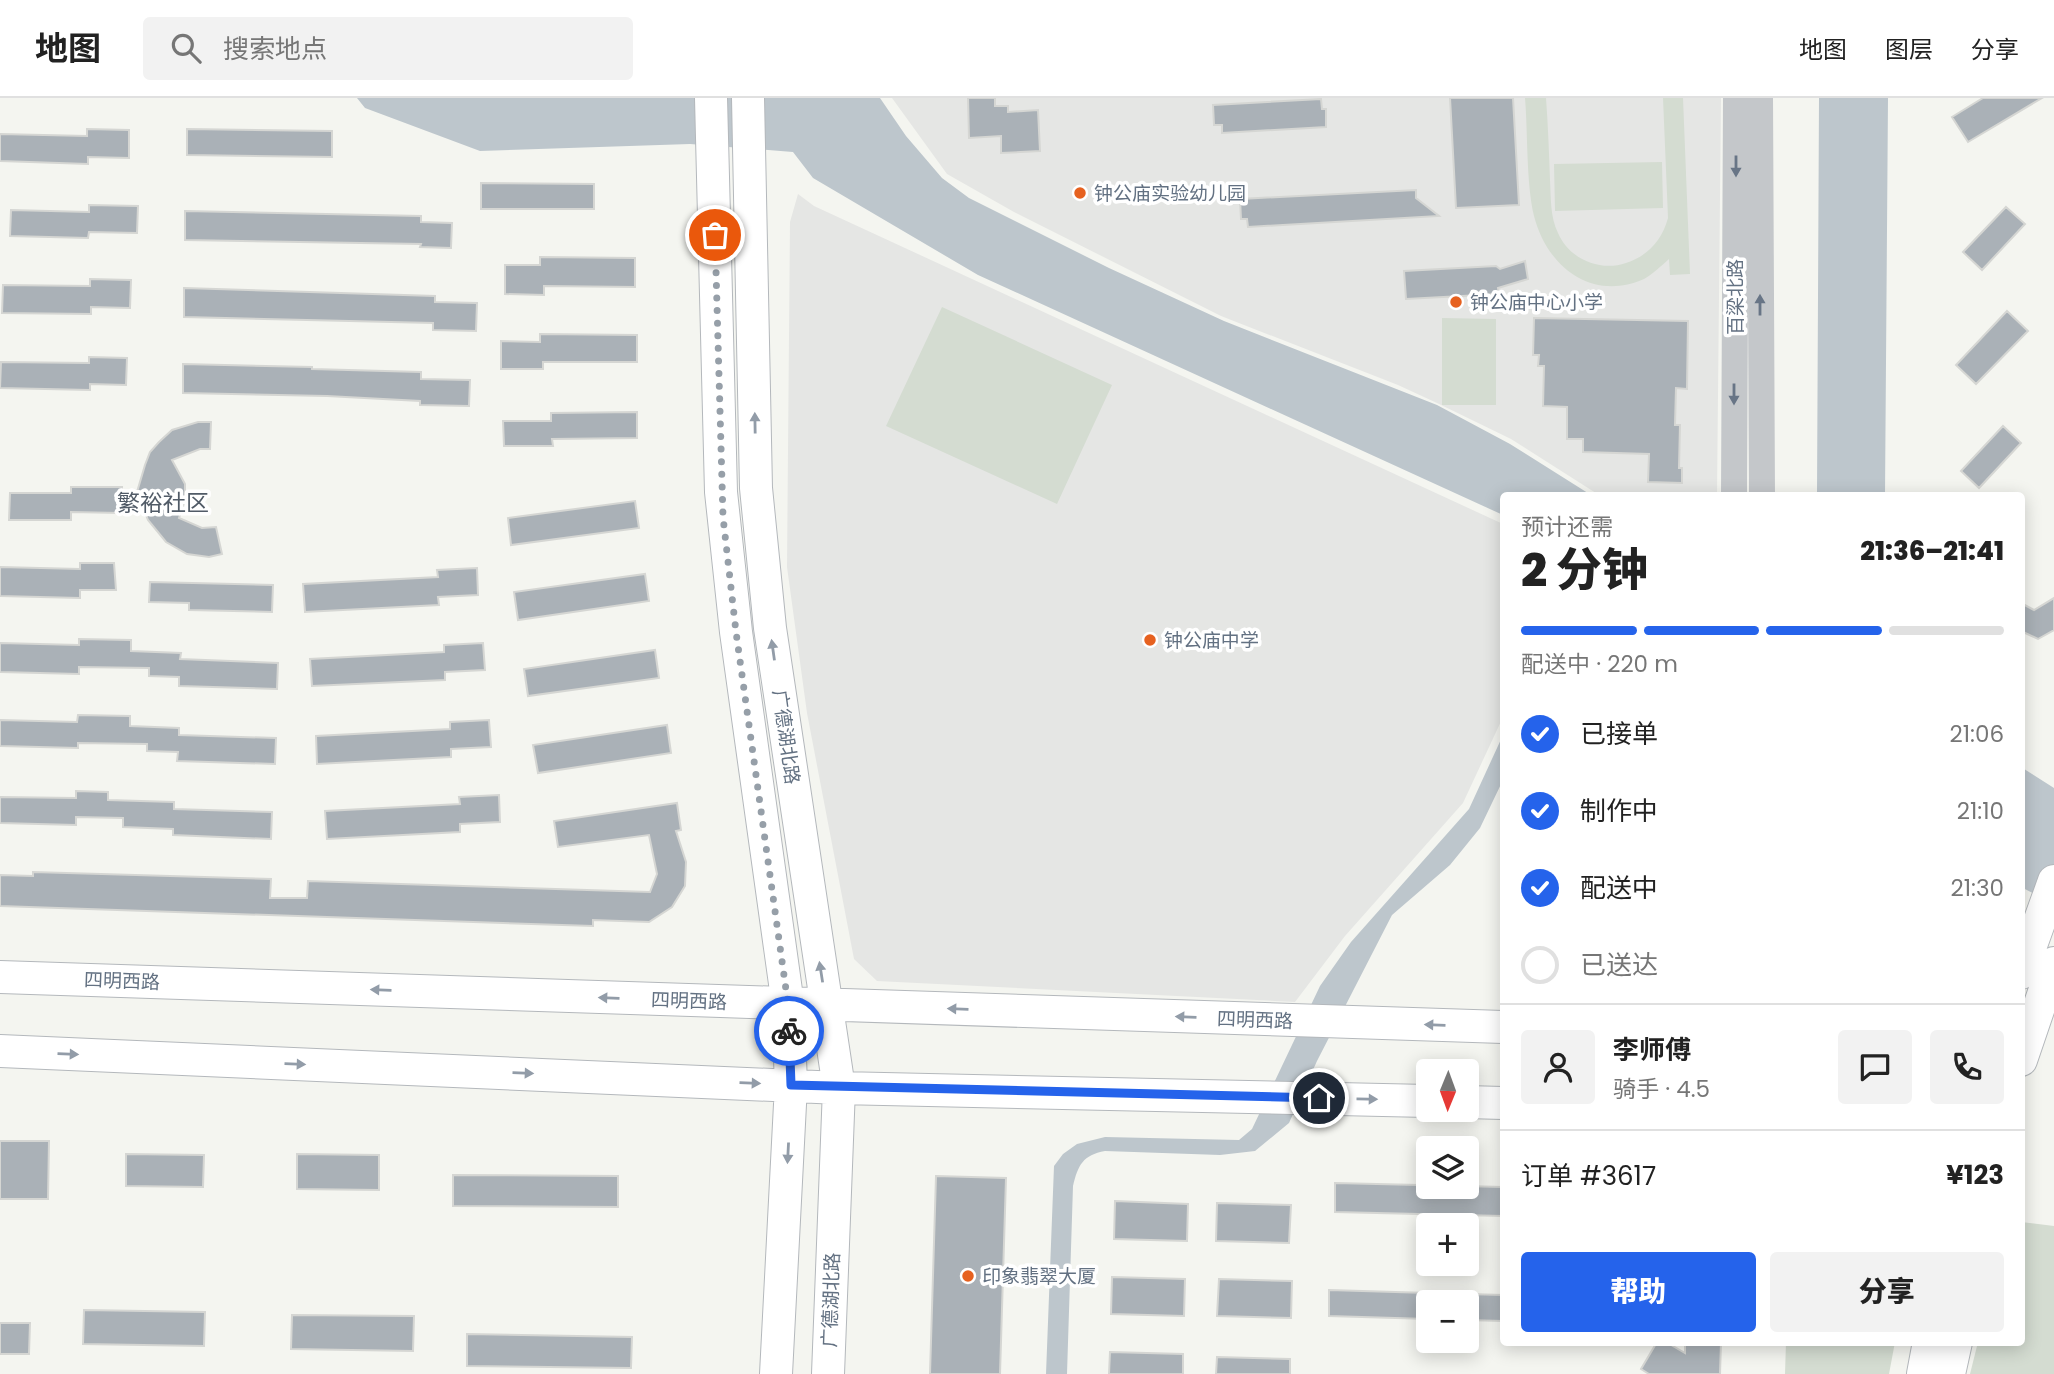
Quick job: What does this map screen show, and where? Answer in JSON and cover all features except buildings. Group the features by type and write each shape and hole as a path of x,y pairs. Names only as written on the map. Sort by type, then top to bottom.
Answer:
{"main road":[{"name":"广德湖北路","path":"711,98 721,492 736,632 788,1004 791,1085 776,1374"},
{"name":"广德湖北路","path":"748,98 756,488 770,628 839,1088 828,1374"},
{"path":"2025,1039 2054,881"},
{"name":"四明西路","path":"0,977 1500,1027"},
{"path":"0,1051 839,1088 1416,1101"},
{"path":"1479,1102 1500,1103"},
{"path":"1923,1374 1928,1346"},
{"path":"1949,1374 1955,1346"}],"street":[{"name":"百梁北路","path":"1734,492 1736,98"},
{"name":"百梁北路","path":"1760,98 1762,492"}],"shaded area":[{"path":"357,98 880,98 906,136 942,178 969,198 1109,268 1224,321 1437,405 1510,444 1586,492 1500,492 1500,514 978,275 813,178 793,152 690,144 480,151 365,108"},
{"name":"钟公庙中心小学","path":"892,98 1721,98 1717,492 1594,492 1511,439 1398,385 1221,316 1014,212 947,174"},
{"path":"1525,98 1546,98 1551,207 1558,233 1577,256 1606,266 1626,263 1641,256 1653,246 1662,233 1668,218 1663,98 1683,98 1690,274 1670,275 1669,259 1644,279 1625,285 1607,286 1590,283 1561,264 1549,251 1540,234 1531,203"},
{"path":"1819,98 1888,98 1885,492 1817,492"},
{"path":"1662,162 1663,208 1555,211 1554,164"},
{"name":"钟公庙中学","path":"798,194 814,206 1500,523 1500,723 1463,803 1345,936 1295,1002 877,981 854,959 807,713 787,567 790,222"},
{"path":"942,307 1112,385 1057,504 886,426"},
{"path":"1442,318 1496,319 1496,405 1442,405"},
{"path":"1500,742 1500,786 1480,828 1450,865 1392,915 1317,1061 1289,1123 1255,1151 1220,1155 1105,1151 1091,1155 1083,1162 1073,1186 1067,1374 1046,1374 1054,1166 1063,1154 1077,1144 1105,1137 1239,1140 1252,1129 1320,986 1351,942 1469,809"},
{"path":"2025,770 2054,788 2054,904 2025,889"},
{"path":"2025,1222 2054,1226 2054,1374 1970,1374 1977,1346 2025,1346"},
{"path":"1786,1346 1894,1346 1889,1374 1785,1374"}],"way so far":[{"path":"715,235 723,517 736,632 788,1004 789,1031"}],"place":[{"name":"钟公庙实验幼儿园","path":"1080,193"},
{"name":"钟公庙中心小学","path":"1456,302"},
{"name":"钟公庙中学","path":"1150,640"},
{"name":"印象翡翠大厦","path":"968,1276"}],"district":[{"name":"繁裕社区","path":"163,503"}],"route":[{"path":"789,1031 791,1085 1319,1098"}]}
